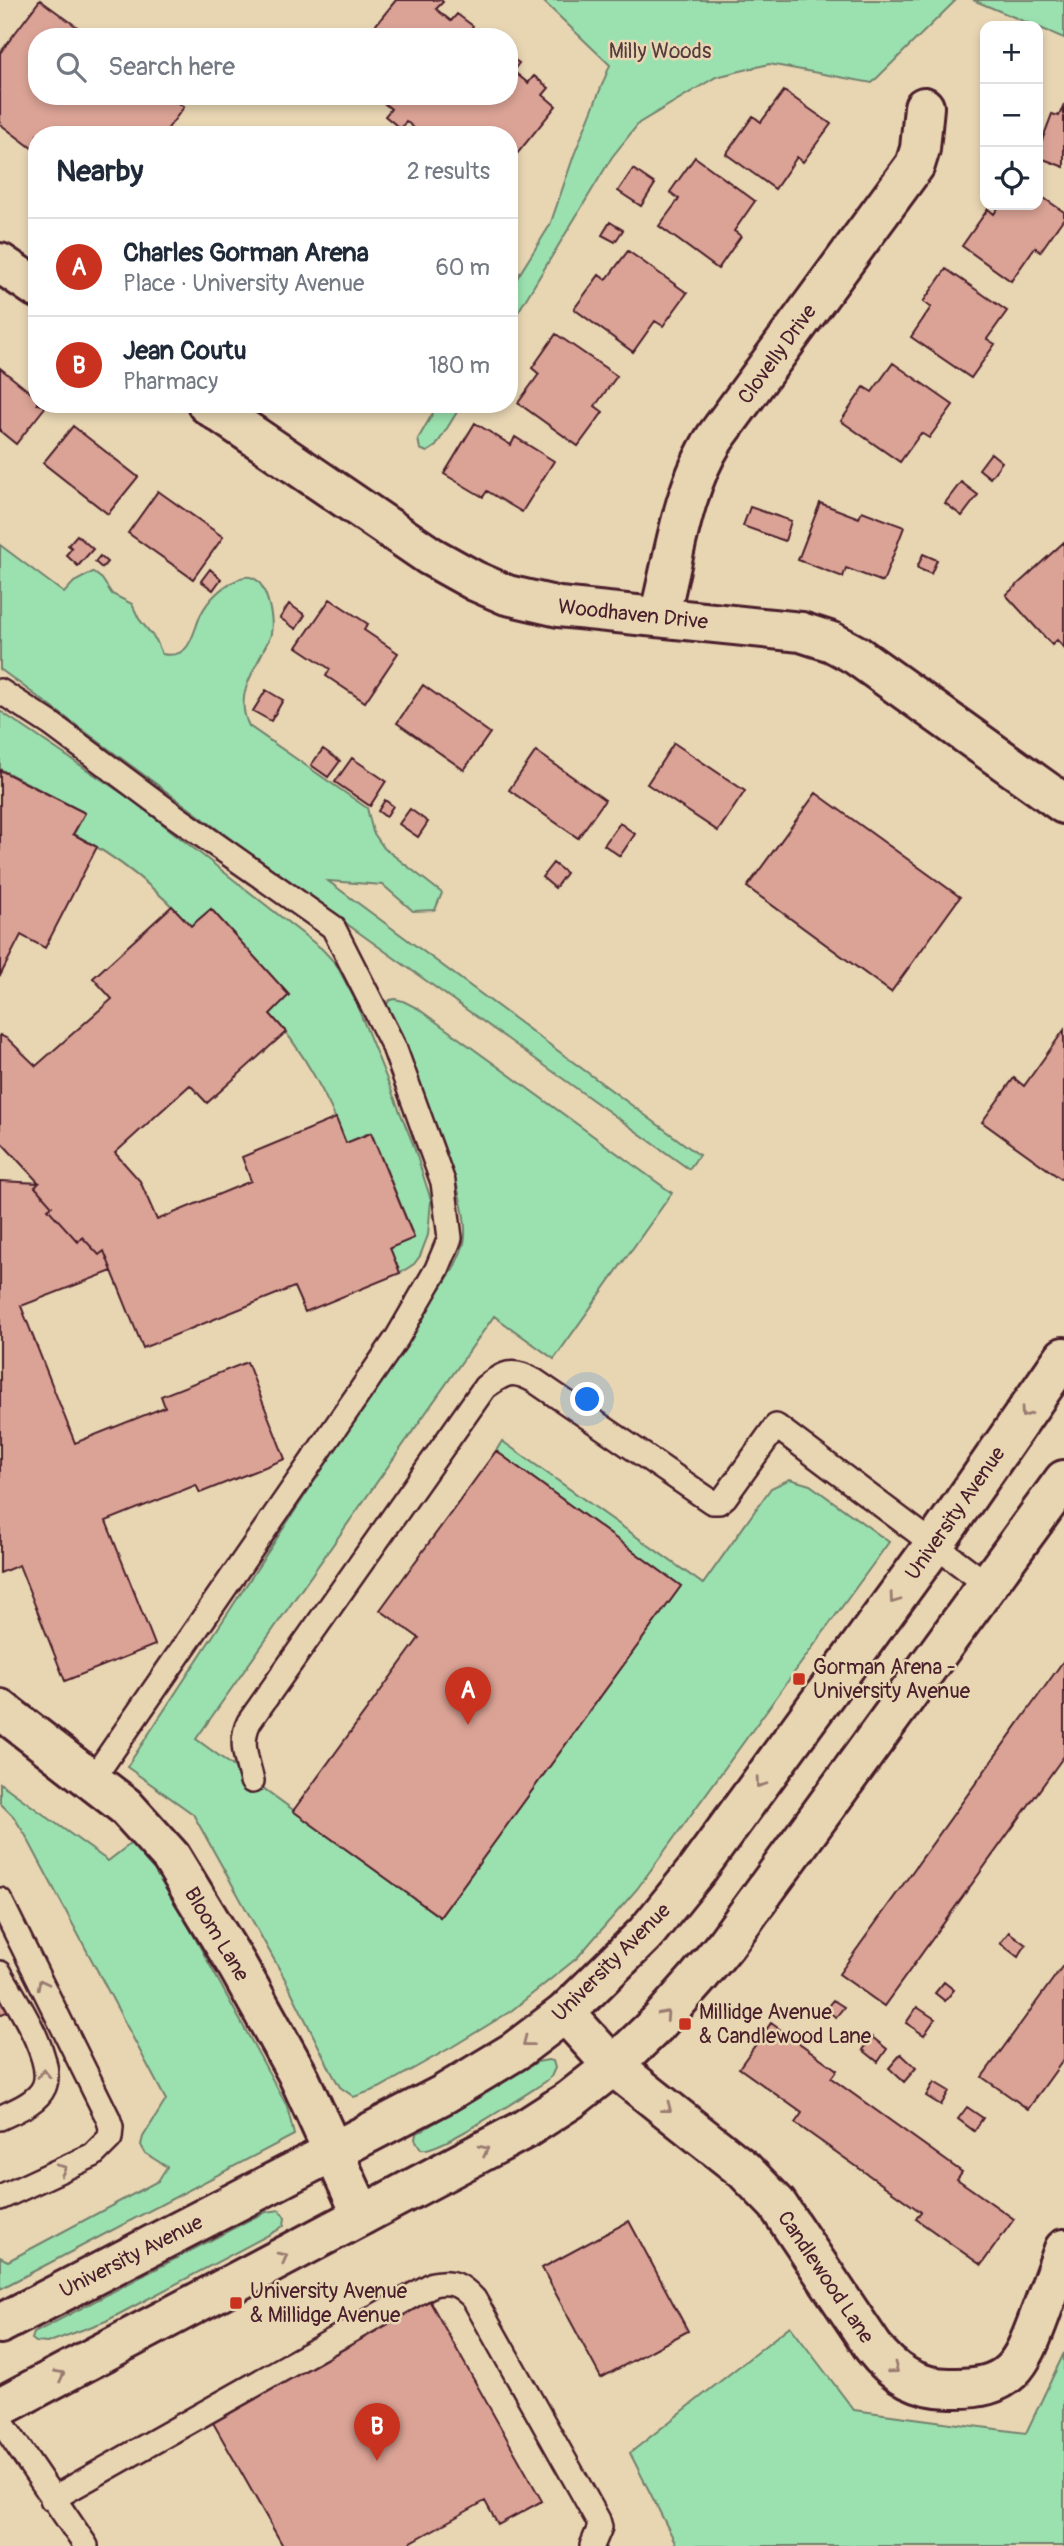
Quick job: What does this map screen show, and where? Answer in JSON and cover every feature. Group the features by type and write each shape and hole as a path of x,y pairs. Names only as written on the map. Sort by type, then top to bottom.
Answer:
{"street":[{"name":"Clovelly Drive","path":"659,617 690,490 707,450 915,165 920,149 923,107"},
{"path":"0,263 28,282"},
{"name":"Woodhaven Drive","path":"220,413 430,556 475,581 507,594 559,607 781,629 817,636 832,642 856,655 1064,804"},
{"name":"University Avenue","path":"0,2325 444,2094 515,2051 565,2013 646,1933 698,1870 934,1545 1064,1357"},
{"path":"2,2404 525,2129 570,2100 613,2066 658,2024 725,1945 1064,1480"},
{"name":"Bloom Lane","path":"0,1709 125,1806 171,1857 238,1967 298,2074 362,2215"},
{"name":"Candlewood Lane","path":"565,2013 613,2066 744,2169 762,2187 777,2204 873,2347 884,2361 909,2380 947,2388 970,2389 996,2382 1013,2370 1028,2347 1064,2249"}],"lane":[{"path":"0,691 51,724 172,814 333,927 394,1047 443,1182 450,1238 437,1269 397,1338 92,1780"},
{"path":"252,1781 243,1745 244,1731 249,1722 485,1387 500,1375 513,1372 535,1381 712,1502 719,1502 725,1497 776,1426 988,1585"},
{"path":"0,1900 111,2127 110,2138 93,2155 0,2198"},
{"path":"0,1973 42,2052 47,2073 44,2088 32,2101 0,2118"},
{"path":"52,2499 433,2284 444,2281 456,2283 474,2299 598,2520 600,2528 592,2546"},
{"path":"2,2404 52,2499 86,2546"}],"green space":[{"name":"Milly Woods","path":"542,0 956,0 872,83 769,64 716,77 639,123 612,157 518,312 518,277 550,225 574,155 610,65"},
{"path":"973,0 1064,0 1064,38 1043,29 1043,21 1023,21"},
{"path":"433,413 456,413 436,446 427,452 420,449 418,439"},
{"path":"0,545 64,593 74,582 93,572 102,579 112,594 132,604 162,654 172,655 185,649 201,614 220,590 242,578 256,579 268,600 272,626 270,638 244,695 243,705 249,726 367,808 373,832 384,848 442,893 435,910 413,911 383,885 328,881 699,1155 689,1169 319,904 0,669"},
{"path":"0,711 132,800 322,949 336,964 354,998 413,1144 431,1200 428,1235 414,1264 400,1273 390,1248 414,1237 371,1132 346,1143 314,1075 293,1042 270,1014 289,995 211,909 191,926 136,875 74,834 85,813 0,769"},
{"path":"395,999 417,1008 672,1193 554,1359 494,1316 196,1739 440,1917 681,1586 496,1451 502,1441 703,1584 771,1488 790,1479 810,1485 889,1542 637,1889 577,1958 511,2011 379,2088 354,2097 340,2087 332,2073 286,1981 193,1814 127,1767 454,1268 463,1246 465,1222 449,1162 437,1127 386,1010 390,1000"},
{"path":"0,1783 108,1861 134,1841 147,1850 287,2106 294,2135 0,2289 0,2257 8,2261 158,2181 167,2167 145,2153 141,2145 143,2137 166,2100 26,1836 13,1816 0,1803"},
{"path":"553,2061 555,2068 545,2082 462,2133 430,2148 421,2149 415,2139 416,2134 537,2062"},
{"path":"280,2210 285,2218 284,2225 278,2230 106,2321 47,2343 32,2339 34,2333 251,2219 266,2212"},
{"path":"790,2326 854,2410 1026,2433 1064,2353 1064,2546 677,2546 630,2453"}],"building":[{"path":"40,0 79,28 28,28 28,105 184,107 170,126 28,126 28,145 0,124 0,53"},
{"path":"396,0 441,0 443,2 436,9 451,21 457,14 473,26 472,28 373,28"},
{"path":"518,75 528,83 534,76 549,88 543,95 556,106 518,153 518,126 412,126 406,121 403,126 397,126 385,116 391,109 386,105 518,105"},
{"path":"784,91 831,124 803,162 797,157 775,189 726,154 753,116 761,122"},
{"path":"1064,104 1064,167 1043,159 1043,138 1052,114 1059,116"},
{"path":"695,157 755,201 734,231 741,236 718,269 659,226 679,199 670,192"},
{"path":"633,169 655,184 641,206 618,191"},
{"path":"1043,197 1064,212 1064,218 1040,252 1035,247 1011,281 962,246 987,210 994,214 997,210 1043,210"},
{"path":"610,222 623,230 615,242 602,235"},
{"path":"628,251 687,293 663,326 655,321 633,352 574,309 599,275 606,280"},
{"path":"946,269 1007,311 987,339 995,344 971,378 911,337 931,307 923,302"},
{"path":"556,334 617,376 595,406 603,412 578,446 518,403 539,374 532,368"},
{"path":"893,363 953,405 929,438 921,433 900,462 841,421 864,387 872,392"},
{"path":"0,368 28,391 28,413 40,413 16,444 0,431"},
{"path":"475,423 511,445 515,437 554,461 522,512 487,491 483,497 444,474"},
{"path":"73,426 138,477 108,514 43,463"},
{"path":"991,453 1002,462 990,478 979,469"},
{"path":"961,482 978,495 962,516 945,503"},
{"path":"158,491 223,537 193,579 128,533"},
{"path":"820,503 859,518 862,511 904,527 883,582 846,568 843,577 798,560"},
{"path":"750,507 791,521 785,541 743,526"},
{"path":"77,535 93,549 78,566 66,555 72,548 68,545"},
{"path":"1064,542 1064,648 1057,640 1052,645 1006,595"},
{"path":"923,554 937,560 931,574 917,568"},
{"path":"100,556 107,562 102,568 95,562"},
{"path":"210,569 221,579 213,590 201,581"},
{"path":"330,599 368,624 364,630 398,653 365,702 326,676 330,669 297,647"},
{"path":"289,604 305,615 296,629 280,618"},
{"path":"423,685 490,733 464,770 397,723"},
{"path":"266,690 283,700 271,721 253,711"},
{"path":"674,743 745,791 718,831 647,784"},
{"path":"323,749 340,761 328,777 311,765"},
{"path":"536,751 605,800 578,838 509,790"},
{"path":"352,758 386,781 370,806 335,782"},
{"path":"0,770 85,813 73,834 97,847 45,948 21,935 0,976"},
{"path":"816,793 960,897 891,992 747,887"},
{"path":"385,800 393,806 386,817 378,811"},
{"path":"410,809 428,822 418,837 399,824"},
{"path":"620,823 635,834 620,856 604,845"},
{"path":"553,863 566,873 555,888 542,877"},
{"path":"172,906 191,926 211,909 289,995 270,1014 286,1032 207,1103 190,1085 115,1153 140,1181 157,1220 251,1181 242,1157 336,1118 346,1143 371,1133 414,1238 390,1248 400,1273 305,1312 294,1287 143,1348 104,1251 99,1255 82,1237 78,1242 48,1209 52,1206 35,1187 39,1183 0,1141 0,1035 8,1039 36,1066 112,999 93,978"},
{"path":"1064,1030 1064,1181 982,1122 1014,1078 1024,1086"},
{"path":"0,1181 39,1183 35,1187 52,1206 48,1209 78,1242 82,1237 99,1255 104,1251 112,1271 21,1306 75,1443 165,1407 161,1396 247,1362 285,1459 200,1493 196,1485 106,1521 155,1645 65,1681 19,1565 0,1573"},
{"path":"496,1451 681,1586 440,1917 293,1811 419,1638 380,1610"},
{"path":"1064,1660 1064,1756 884,2006 839,1974"},
{"path":"1009,1932 1026,1945 1018,1957 1000,1943"},
{"path":"1064,1964 1064,2059 1028,2109 982,2077"},
{"path":"944,1982 954,1990 945,2001 935,1993"},
{"path":"0,1996 8,2011 0,2015"},
{"path":"833,2000 844,2007 836,2017 825,2010"},
{"path":"917,2007 935,2019 924,2035 906,2023"},
{"path":"771,2023 837,2070 831,2078 962,2172 957,2179 1014,2219 981,2265 916,2219 921,2212 795,2123 802,2113 739,2068"},
{"path":"872,2037 887,2049 878,2062 863,2050"},
{"path":"901,2054 916,2068 904,2082 889,2068"},
{"path":"934,2082 949,2091 941,2105 926,2096"},
{"path":"967,2107 983,2118 974,2131 958,2119"},
{"path":"629,2221 688,2331 601,2378 542,2268"},
{"path":"429,2300 542,2501 498,2525 485,2501 404,2546 283,2546 212,2421"}],"place":[{"name":"Gorman Arena - University Avenue","path":"799,1679"},
{"name":"Charles Gorman Arena","path":"468,1725"},
{"name":"Millidge Avenue & Candlewood Lane","path":"685,2024"},
{"name":"University Avenue & Millidge Avenue","path":"236,2303"},
{"name":"Jean Coutu","path":"377,2461"}]}
